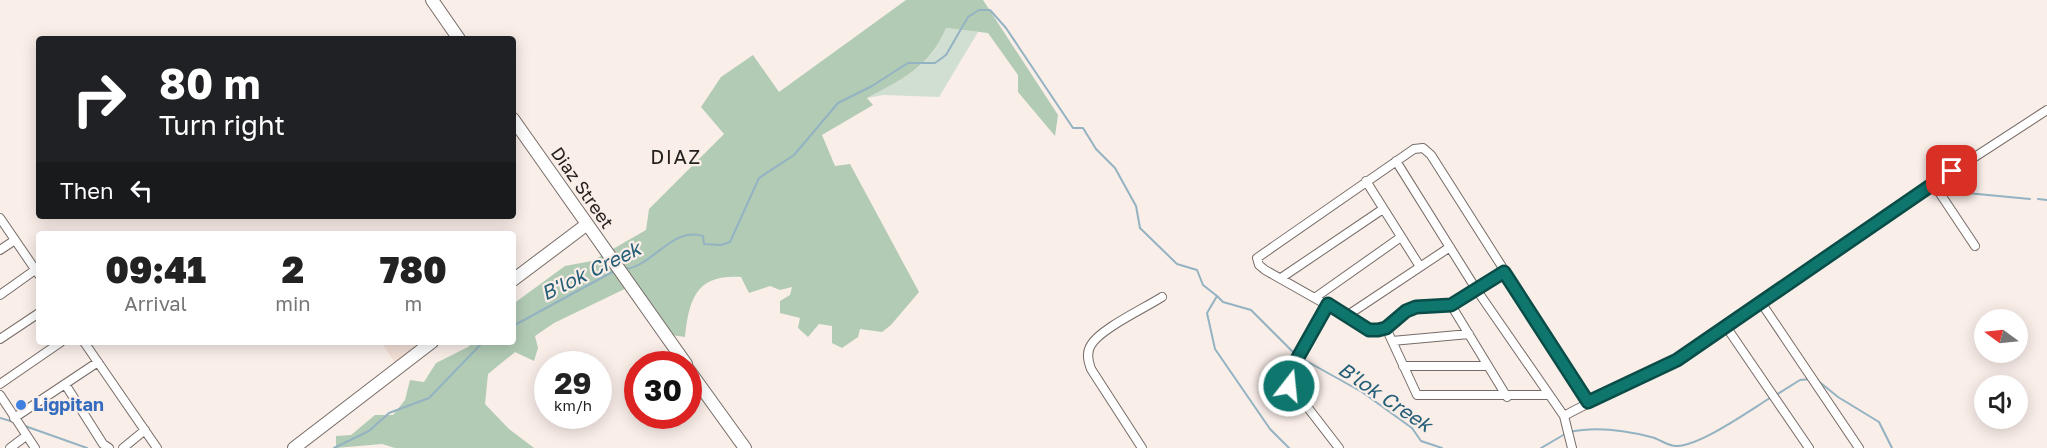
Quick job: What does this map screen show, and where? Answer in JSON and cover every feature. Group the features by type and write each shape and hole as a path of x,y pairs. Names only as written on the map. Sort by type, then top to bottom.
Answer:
{"main road":[{"path":"432,0 457,36"},
{"name":"Diaz Street","path":"516,123 677,351"},
{"path":"516,278 586,225"},
{"path":"294,448 428,345"},
{"path":"702,388 745,448"}],"street":[{"path":"1564,416 1588,402 1660,370 1933,183 2047,110"},
{"path":"1504,272 1451,305 1416,307 1406,311 1386,328 1369,330 1348,315 1259,265 1259,254 1414,149 1427,150 1588,402"},
{"path":"1396,161 1476,289 1547,395 1564,416 1572,448"},
{"path":"1366,181 1419,265"},
{"path":"1933,183 1976,246"},
{"path":"1281,278 1383,209"},
{"path":"0,218 36,272"},
{"path":"1316,297 1401,237"},
{"path":"0,250 15,240"},
{"path":"1348,315 1419,265 1450,248"},
{"path":"0,295 36,274"},
{"path":"1142,448 1091,369 1089,347 1101,335 1162,297"},
{"path":"1760,301 1859,448"},
{"path":"1328,304 1290,373 1289,386 1339,448"},
{"path":"1451,305 1507,397"},
{"path":"0,339 36,315"},
{"path":"1725,325 1809,448"},
{"path":"1386,328 1413,392 1420,397 1547,395"},
{"path":"1392,341 1469,334"},
{"path":"0,384 58,345"},
{"path":"86,345 157,448"},
{"path":"14,419 98,362"},
{"path":"1403,366 1488,366"},
{"path":"65,384 103,444 109,448"},
{"path":"0,395 35,448"},
{"path":"123,448 145,430"},
{"path":"10,448 25,434"}],"shaded area":[{"path":"383,345 420,345 396,364"}],"green space":[{"path":"906,0 983,0 1058,115 1055,136 1018,92 1018,75 988,33 946,28 932,53 923,63 903,78 867,98 873,105 822,135 835,166 850,164 919,292 891,325 882,332 860,329 858,337 842,348 832,343 832,326 819,324 808,337 798,328 800,318 780,313 780,301 790,295 792,287 780,290 770,286 749,293 741,277 726,277 705,284 698,291 689,311 685,337 671,335 635,284 554,323 535,336 538,348 537,351 534,351 534,361 515,352 488,374 485,404 509,429 534,448 395,448 382,444 336,448 336,436 351,435 375,415 393,415 405,400 410,380 424,382 436,363 470,345 516,345 516,302 565,266 592,261 646,230 649,209 724,134 701,107 721,77 753,55 779,92"},
{"path":"946,28 978,32 939,97 883,95 867,98 914,71 932,53"}],"waterway":[{"name":"B'lok Creek","path":"625,269 635,267 672,242 692,234 703,236 704,244 721,245 730,242 759,178 794,155 838,103 872,86 908,63 935,63 946,55 968,17 979,10 990,10 1006,28 1073,128 1083,128 1096,149 1115,168 1136,206 1140,228 1177,264 1197,270 1203,285 1223,302 1251,310 1296,355"},
{"path":"1946,191 2030,199"},
{"path":"2038,199 2047,200"},
{"name":"B'lok Creek","path":"516,324 616,270"},
{"path":"1217,296 1207,313 1215,349 1270,429 1289,448"},
{"name":"B'lok Creek","path":"334,448 369,431 389,413 429,398 480,345"},
{"name":"B'lok Creek","path":"1301,358 1362,392 1412,428 1421,441 1442,448"},
{"name":"B'lok Creek","path":"1776,395 1800,380 1811,379"},
{"name":"B'lok Creek","path":"1817,380 1838,397 1879,422 1892,448"},
{"name":"B'lok Creek","path":"1570,432 1590,429 1621,431 1651,437 1677,446 1711,434 1770,398"},
{"name":"B'lok Creek","path":"0,418 14,422"},
{"name":"B'lok Creek","path":"25,426 87,448"},
{"name":"B'lok Creek","path":"1541,448 1565,434"}],"place":[{"name":"Ligpitan","path":"21,405"}],"district":[{"name":"DIAZ","path":"676,157"}],"route":[{"path":"1289,386 1292,368 1328,304 1373,331 1386,328 1406,311 1416,307 1451,305 1504,272 1588,402 1642,379 1677,360 1742,313 1952,171"}]}
